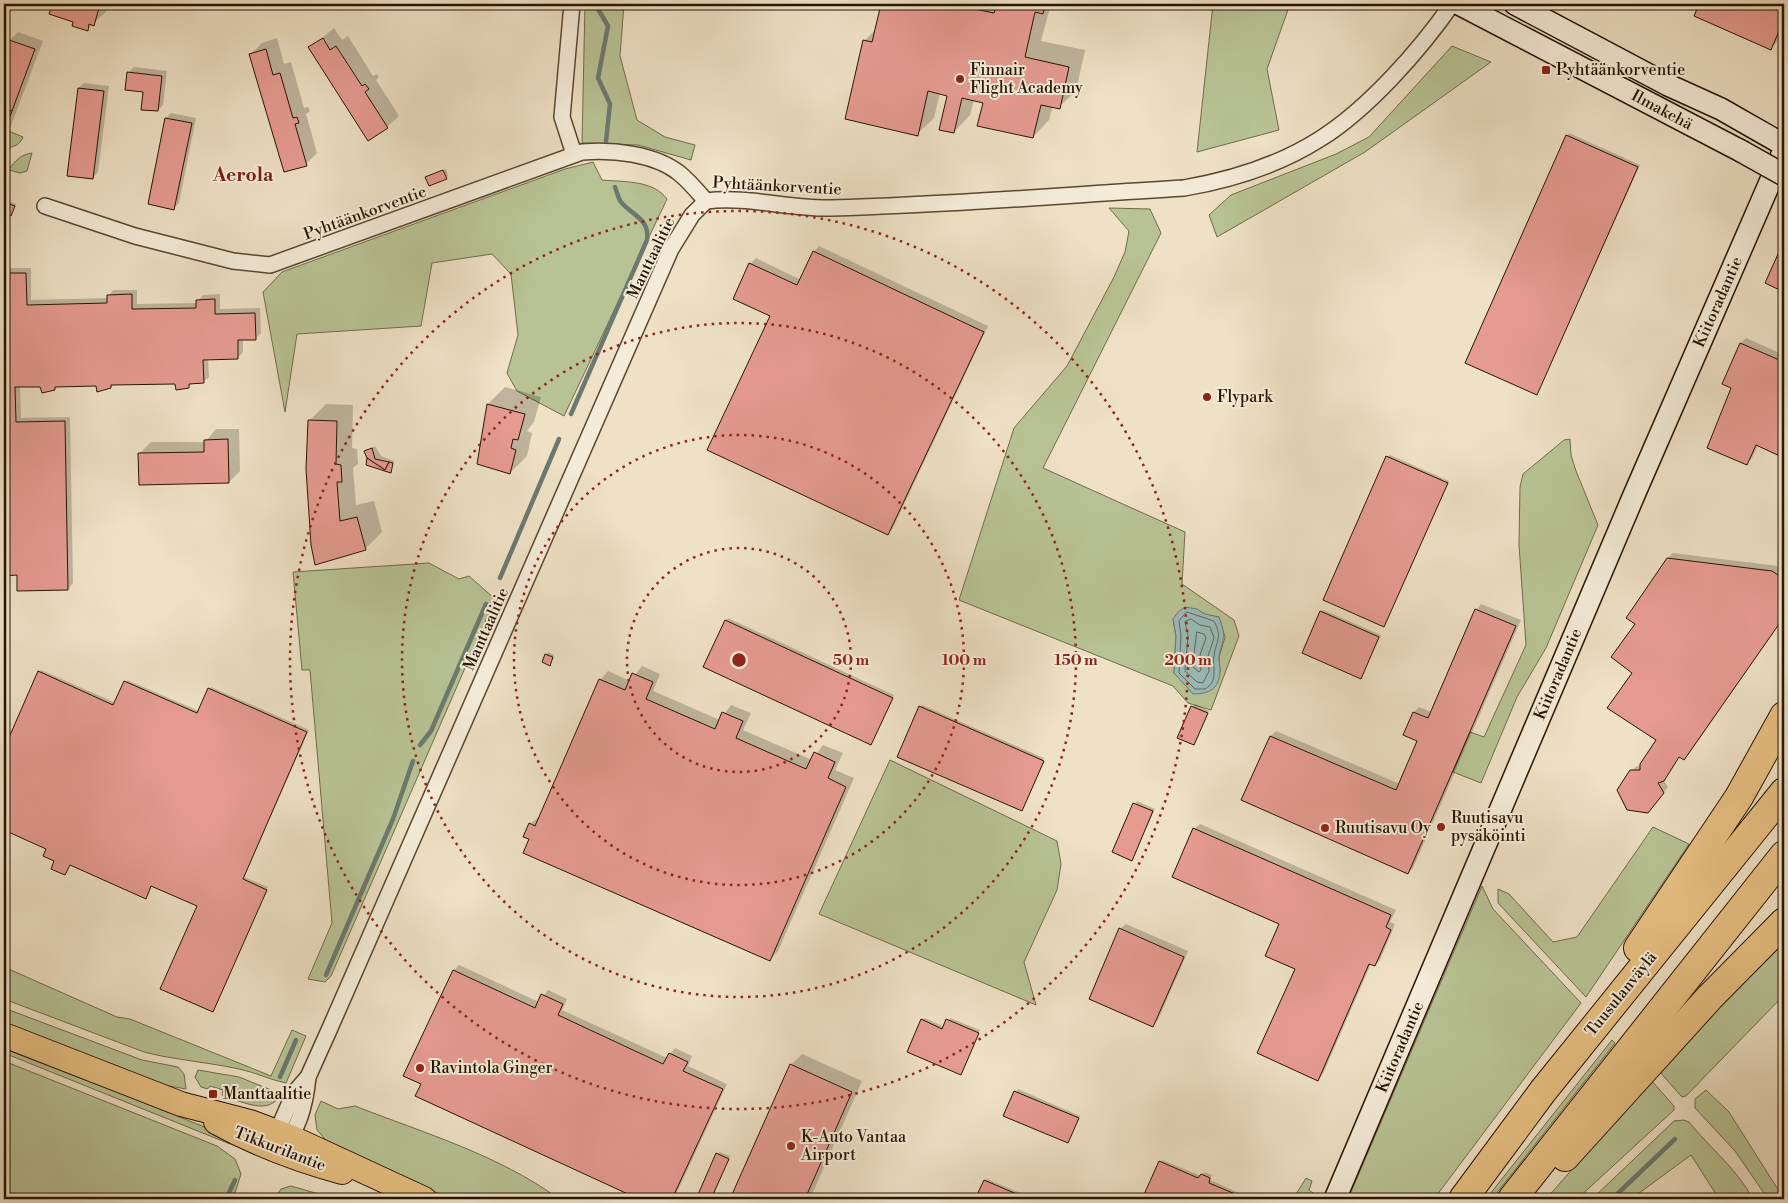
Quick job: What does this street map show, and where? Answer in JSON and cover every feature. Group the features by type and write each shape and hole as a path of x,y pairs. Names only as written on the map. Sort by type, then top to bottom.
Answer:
{"highway":[{"path":"1543,1091 1738,797 1784,716"},
{"name":"Tuusulanväylä","path":"1462,1199 1543,1091 1784,792"},
{"path":"1512,1199 1784,855"},
{"path":"1527,1199 1710,997 1784,922"}],"main road":[{"name":"Ilmakehä","path":"1459,4 1784,175"},
{"name":"Ilmakehä","path":"1515,4 1753,127 1784,145"},
{"name":"Kiitoradantie","path":"1335,1199 1634,495 1784,150"},
{"name":"Tikkurilantie","path":"4,1035 181,1104 244,1138 281,1140 309,1163 383,1182 424,1199"}],"street":[{"path":"572,4 562,117 574,154"},
{"name":"Pyhtäänkorventie","path":"45,206 135,236 233,261 270,265 574,154 595,151 614,152 655,162 679,173 706,201 728,199 804,208 867,207 1184,188 1206,184 1281,160 1320,139 1362,105 1407,61 1452,4"},
{"name":"Manttaalitie","path":"281,1140 306,1099 308,1077 671,249 692,215 706,201"}],"green space":[{"path":"585,4 624,4 620,56 637,120 665,137 695,145 691,160 638,145 582,143"},
{"path":"1213,4 1290,4 1267,69 1279,130 1197,152"},
{"path":"1452,46 1491,62 1365,152 1217,237 1209,215 1231,195 1336,154 1369,137"},
{"path":"6,130 23,137 18,144 5,148 4,137"},
{"path":"32,153 27,171 20,173 9,170 19,158"},
{"path":"593,162 602,180 646,185 654,188 667,199 564,416 517,391 507,373 518,335 511,274 492,254 432,263 421,326 297,334 285,412 263,292 282,272 565,169"},
{"path":"1109,208 1150,209 1161,233 1043,468 1185,532 1182,584 1234,620 1239,636 1211,710 1188,703 1173,686 959,600 1014,428 1067,366 1114,277 1125,252 1129,231","holes":["1196,609 1205,615 1219,617 1225,637 1219,657 1220,672 1174,673 1176,636 1173,619"]},
{"path":"1570,439 1571,455 1576,471 1598,525 1546,648 1517,697 1481,783 1453,772 1470,732 1484,737 1526,645 1519,545 1520,487 1523,474 1564,440"},
{"path":"429,563 459,579 469,576 495,599 331,976 325,982 308,979 332,923 310,670 302,670 293,572"},
{"path":"890,760 1057,841 1061,864 1057,890 1024,962 1036,1005 819,914"},
{"path":"1653,827 1689,844 1586,997 1498,903 1498,889 1509,894 1553,942 1577,937"},
{"path":"1482,886 1493,909 1581,1003 1434,1199 1348,1199"},
{"path":"1784,937 1784,995 1686,1096 1682,1097 1659,1071"},
{"path":"4,967 117,1017 130,1019 271,1076 292,1030 306,1036 286,1083 239,1069 156,1055 4,999"},
{"path":"4,1008 142,1060 178,1067 184,1074 186,1089 164,1085 4,1024"},
{"path":"1612,1040 1615,1043 1492,1199 1486,1199"},
{"path":"4,1047 202,1126 234,1142 230,1144 4,1053"},
{"path":"4,1061 217,1146 235,1159 241,1174 233,1199 16,1199 4,1185"},
{"path":"198,1070 239,1077 281,1094 276,1101 269,1105 262,1106 246,1103 222,1095 223,1090 210,1086 208,1089 201,1087 195,1077"},
{"path":"1651,1080 1674,1106 1674,1110 1577,1199 1546,1199"},
{"path":"1706,1090 1729,1112 1784,1199 1768,1199 1735,1151 1695,1108 1695,1099"},
{"path":"321,1101 338,1109 355,1106 460,1146 512,1170 536,1183 559,1199 453,1199 433,1191 332,1147 317,1130 315,1115"},
{"path":"1684,1120 1689,1122 1731,1168 1753,1199 1719,1199 1691,1155 1631,1199 1592,1199 1674,1121"},
{"path":"1306,1178 1312,1181 1309,1190 1318,1197 1317,1199 1293,1199"},
{"path":"291,1186 336,1199 274,1199 281,1189"}],"water":[{"path":"1185,607 1219,617 1223,630 1224,637 1219,658 1218,683 1208,692 1204,693 1193,694 1174,673 1176,636 1173,619"}],"building":[{"path":"49,4 100,4 94,26 89,24 88,31 72,26 73,22 49,14 51,8 48,7"},
{"path":"249,4 269,4 259,9 257,5 252,8"},
{"name":"Finnair Flight Academy","path":"881,4 961,4 960,6 994,13 997,4 1045,4 1043,14 1035,12 1025,57 1069,67 1060,109 1041,105 1033,138 977,126 983,103 962,98 954,133 939,130 947,96 928,91 918,136 845,119 863,40 872,42"},
{"path":"1699,4 1784,4 1784,19 1771,50 1694,16"},
{"path":"323,38 330,50 336,46 362,86 365,84 369,89 365,92 388,128 368,141 308,47"},
{"path":"9,40 35,49 12,111 4,108 4,54"},
{"path":"266,49 273,75 280,73 293,118 297,117 299,123 295,124 307,166 284,172 249,54"},
{"path":"127,72 162,76 158,111 141,110 143,92 125,90"},
{"path":"78,88 104,91 93,179 67,176"},
{"path":"4,108 12,111 4,133"},
{"path":"165,118 192,123 174,210 148,204"},
{"path":"1566,135 1638,167 1537,395 1465,363"},
{"path":"443,170 447,179 429,186 425,177"},
{"path":"4,202 15,206 11,216 4,213"},
{"path":"1784,243 1784,292 1765,283"},
{"path":"813,251 984,332 888,535 707,450 770,316 733,299 749,263 797,285"},
{"path":"4,273 26,273 27,305 107,303 107,295 132,294 132,309 196,308 196,300 215,299 215,314 255,313 256,340 238,340 238,359 203,360 204,383 189,384 189,388 176,390 175,384 111,385 111,388 97,392 96,386 55,387 55,390 42,393 40,387 15,387 16,422 65,421 68,590 17,591 17,575 4,576"},
{"path":"1740,343 1784,362 1784,458 1756,445 1747,465 1707,448 1731,388 1722,384"},
{"path":"487,404 525,414 518,440 513,439 511,448 516,450 510,474 477,464"},
{"path":"308,420 337,421 336,464 341,465 342,482 337,482 340,521 357,517 366,550 315,565 311,545 306,469"},
{"path":"228,439 229,483 139,485 138,453 204,452 204,440"},
{"path":"372,448 375,459 389,462 385,470 367,458 364,451"},
{"path":"1386,456 1448,483 1384,627 1323,600"},
{"path":"367,458 385,470 389,462 393,463 391,473 366,465"},
{"path":"1667,558 1772,571 1784,579 1784,617 1684,760 1679,757 1664,781 1658,783 1664,793 1648,813 1627,810 1617,790 1630,770 1640,770 1640,764 1656,740 1607,708 1632,673 1611,657 1635,624 1626,618"},
{"path":"1475,609 1516,626 1408,874 1241,800 1270,736 1396,790 1417,741 1403,735 1413,712 1428,718"},
{"path":"1320,611 1379,637 1361,679 1302,653"},
{"path":"725,620 893,698 871,745 703,667"},
{"path":"545,654 553,657 550,666 542,662"},
{"path":"38,671 113,705 124,681 197,713 208,688 307,732 243,879 267,890 213,1012 160,989 197,906 151,886 146,899 70,865 65,875 51,869 54,861 43,856 46,849 4,830 4,749"},
{"path":"632,673 653,682 646,699 715,729 722,712 743,721 736,738 806,769 814,752 835,762 828,778 846,787 770,961 523,853 529,839 523,837 529,823 535,826 599,679 625,690"},
{"path":"919,706 1044,761 1022,811 897,757"},
{"path":"1191,706 1208,713 1194,745 1177,738"},
{"path":"1133,803 1153,811 1132,861 1112,852"},
{"path":"1193,828 1391,915 1386,927 1391,930 1375,966 1369,964 1318,1081 1257,1053 1295,969 1265,956 1279,924 1172,877"},
{"path":"1119,928 1184,957 1153,1027 1089,999"},
{"path":"453,970 535,1008 541,994 563,1004 558,1015 663,1064 669,1053 688,1062 683,1071 723,1089 672,1199 628,1199 630,1195 415,1096 421,1084 403,1076"},
{"path":"921,1019 942,1029 946,1019 979,1033 961,1075 907,1052"},
{"name":"K-Auto Vantaa Airport","path":"790,1064 852,1092 805,1199 730,1199"},
{"path":"1014,1091 1079,1118 1068,1143 1003,1116"},
{"path":"716,1153 729,1159 711,1199 701,1199 697,1197"},
{"path":"1159,1161 1198,1178 1201,1174 1210,1178 1209,1183 1247,1199 1142,1199"},
{"path":"984,1180 1028,1199 975,1199"}],"waterway":[{"path":"595,4 608,26 598,78 610,104 606,141"},
{"path":"571,414 647,240 646,227 643,222 621,202 615,187"},
{"path":"500,578 559,439"},
{"path":"420,745 431,731 486,604"},
{"path":"326,975 393,819 413,761"},
{"path":"280,1077 296,1040"},
{"path":"1612,1199 1675,1139"},
{"path":"226,1199 235,1180"}],"place":[{"name":"Pyhtäänkorventie","path":"1546,70"},
{"name":"Finnair Flight Academy","path":"960,79"},
{"name":"Flypark","path":"1207,397"},
{"name":"Ruutisavu pysäköinti","path":"1441,827"},
{"name":"Ruutisavu Oy","path":"1325,828"},
{"name":"Ravintola Ginger","path":"420,1068"},
{"name":"Manttaalitie","path":"213,1094"},
{"name":"K-Auto Vantaa Airport","path":"791,1146"}],"district":[{"name":"Aerola","path":"243,175"}]}
